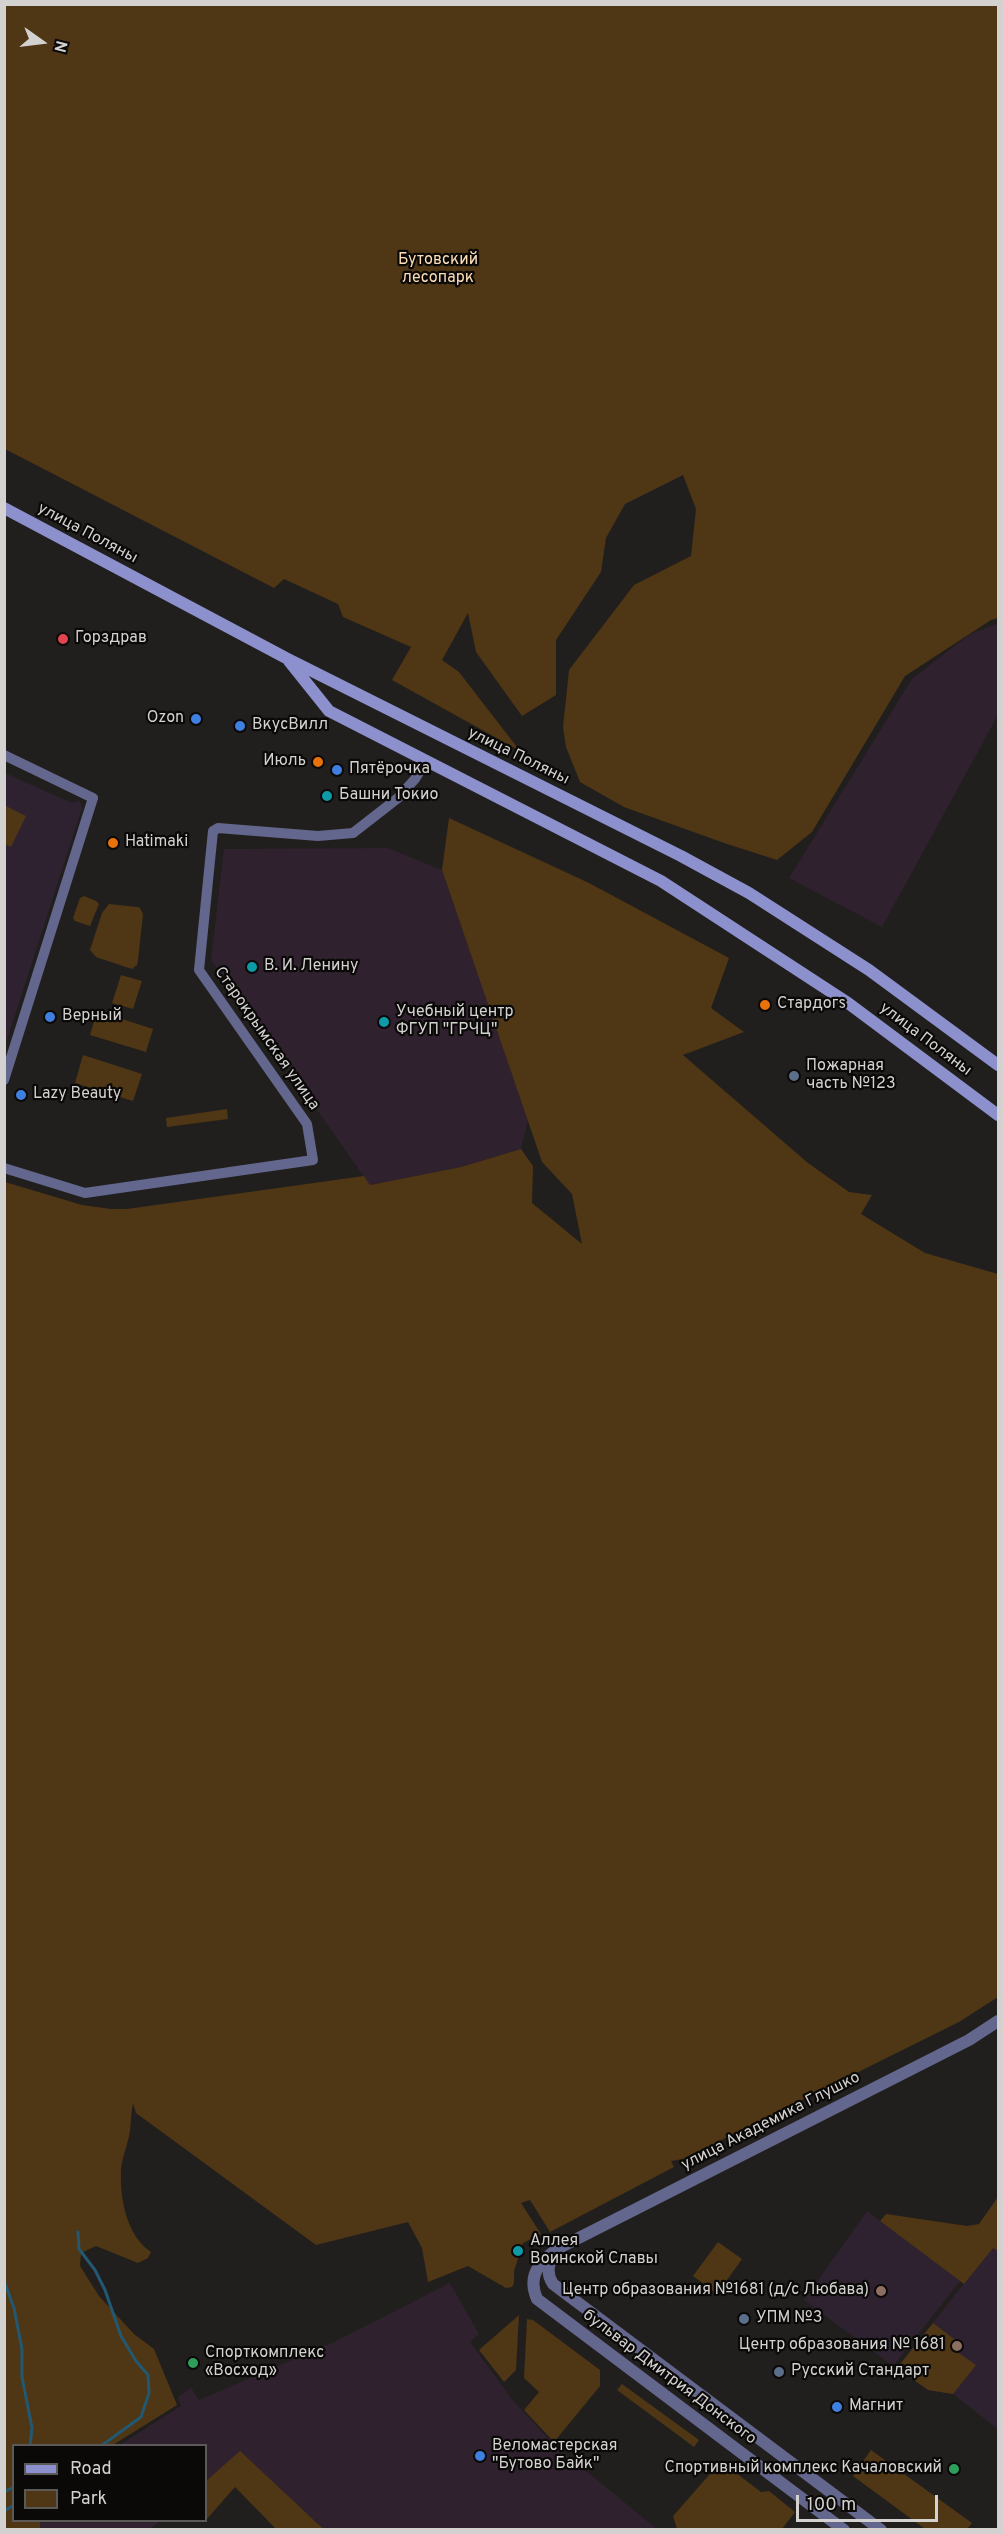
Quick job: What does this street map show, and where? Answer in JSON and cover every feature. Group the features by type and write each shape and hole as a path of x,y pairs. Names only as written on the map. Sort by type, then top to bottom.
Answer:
{"main road":[{"name":"улица Поляны","path":"4,508 286,658 681,856 749,893 869,970 999,1065"},
{"name":"улица Поляны","path":"286,658 328,711 661,881 848,1003 999,1115"}],"street":[{"path":"4,755 93,798 4,1080"},
{"name":"Старокрымская улица","path":"4,1168 85,1193 313,1160 308,1124 200,970 213,831 218,828 318,836 353,833 398,798 415,779 426,761"},
{"name":"улица Академика Глушко","path":"557,2249 969,2040 999,2021"},
{"path":"557,2249 537,2266 533,2277 534,2292 557,2293 569,2298"},
{"name":"бульвар Дмитрия Донского","path":"557,2249 550,2260 548,2277 569,2298 881,2529"},
{"name":"бульвар Дмитрия Донского","path":"534,2292 537,2299 626,2368 844,2529"}],"shaded area":[{"path":"998,623 998,715 882,927 789,878 912,679 969,635"},
{"path":"5,773 72,803 79,801 82,808 5,1046"},
{"path":"388,848 442,870 528,1120 521,1149 461,1167 370,1185 211,960 224,849"},
{"name":"Центр образования №1681 (д/с Любава)","path":"867,2211 960,2281 893,2366 804,2300"},
{"name":"Центр образования № 1681","path":"993,2247 998,2251 998,2429 953,2394 928,2390 897,2368"},
{"path":"450,2283 479,2334 470,2342 511,2398 553,2444 657,2529 324,2529 240,2452 207,2480 207,2444 121,2444 181,2406 178,2397 191,2388 199,2400 336,2341"},
{"path":"40,2522 159,2522 150,2529 40,2530"}],"green space":[{"name":"Бутовский лесопарк","path":"5,4 998,5 998,618 991,620 905,676 812,832 777,860 624,807 580,782 566,747 563,727 569,670 634,585 691,556 696,509 683,475 625,504 606,538 601,572 556,640 556,695 522,716 476,652 468,613 442,660 459,672 520,751 392,680 411,647 343,617 338,604 284,579 274,588 5,449"},
{"path":"4,805 26,816 11,847 5,844"},
{"path":"449,818 589,883 729,958 711,1008 744,1032 683,1055 808,1163 849,1192 872,1195 861,1214 925,1253 998,1274 998,1997 959,2022 683,2159 671,2161 674,2167 550,2232 530,2200 521,2203 541,2234 523,2243 514,2271 514,2283 512,2287 506,2288 468,2266 428,2282 422,2248 408,2222 316,2245 136,2113 133,2103 130,2131 121,2167 122,2194 127,2216 136,2237 151,2252 148,2258 138,2263 96,2246 81,2253 80,2266 99,2296 134,2334 154,2349 177,2405 115,2444 12,2444 12,2522 40,2522 40,2529 5,2529 5,1182 82,1205 127,1209 364,1176 370,1185 461,1167 521,1149 533,1166 532,1203 582,1244 572,1194 542,1162 442,870"},
{"path":"84,896 99,904 90,926 75,921 73,918 80,898"},
{"path":"109,904 137,907 143,914 137,965 132,969 96,957 90,950 102,913"},
{"path":"121,975 142,981 133,1009 112,1003"},
{"path":"97,1011 153,1029 146,1052 90,1035"},
{"path":"83,1055 142,1074 133,1101 75,1083"},
{"path":"227,1109 228,1119 167,1127 166,1118"},
{"path":"998,2197 998,2251 993,2248 964,2284 880,2221 886,2214 967,2226 979,2224"},
{"path":"718,2242 742,2259 717,2294 693,2276"},
{"path":"519,2315 516,2370 504,2382 479,2350"},
{"path":"527,2319 533,2320 600,2370 600,2386 554,2442 524,2410 539,2392 524,2378"},
{"path":"933,2323 958,2342 953,2349 976,2365 953,2394 928,2390 897,2368"},
{"path":"622,2384 699,2440 694,2447 617,2390"},
{"path":"871,2450 972,2523 967,2529 925,2529 853,2476"},
{"path":"240,2451 324,2529 276,2529 235,2487 207,2519 207,2480"},
{"path":"723,2463 761,2492 769,2491 795,2512 782,2529 677,2529 673,2516 717,2466"}],"waterway":[{"path":"78,2232 79,2249 95,2270 105,2290 121,2336 136,2361 148,2375 149,2393 141,2417 104,2444"},
{"path":"4,2281 14,2308 22,2349 22,2377 32,2428 30,2444"},
{"path":"4,2492 12,2488"},
{"path":"4,2511 12,2506"}],"place":[{"name":"Горздрав","path":"63,639"},
{"name":"Ozon","path":"196,719"},
{"name":"ВкусВилл","path":"240,726"},
{"name":"Июль","path":"318,762"},
{"name":"Пятёрочка","path":"337,770"},
{"name":"Башни Токио","path":"327,796"},
{"name":"Hatimaki","path":"113,843"},
{"name":"В. И. Ленину","path":"252,967"},
{"name":"Стардогs","path":"765,1005"},
{"name":"Верный","path":"50,1017"},
{"name":"Учебный центр ФГУП \"ГРЧЦ\"","path":"384,1022"},
{"name":"Пожарная часть №123","path":"794,1076"},
{"name":"Lazy Beauty","path":"21,1095"},
{"name":"Аллея Воинской Славы","path":"518,2251"},
{"name":"Центр образования №1681 (д/с Любава)","path":"881,2291"},
{"name":"УПМ №3","path":"744,2319"},
{"name":"Центр образования № 1681","path":"957,2346"},
{"name":"Спорткомплекс «Восход»","path":"193,2363"},
{"name":"Русский Стандарт","path":"779,2372"},
{"name":"Магнит","path":"837,2407"},
{"name":"Веломастерская \"Бутово Байк\"","path":"480,2456"},
{"name":"Спортивный комплекс Качаловский","path":"954,2469"}]}
